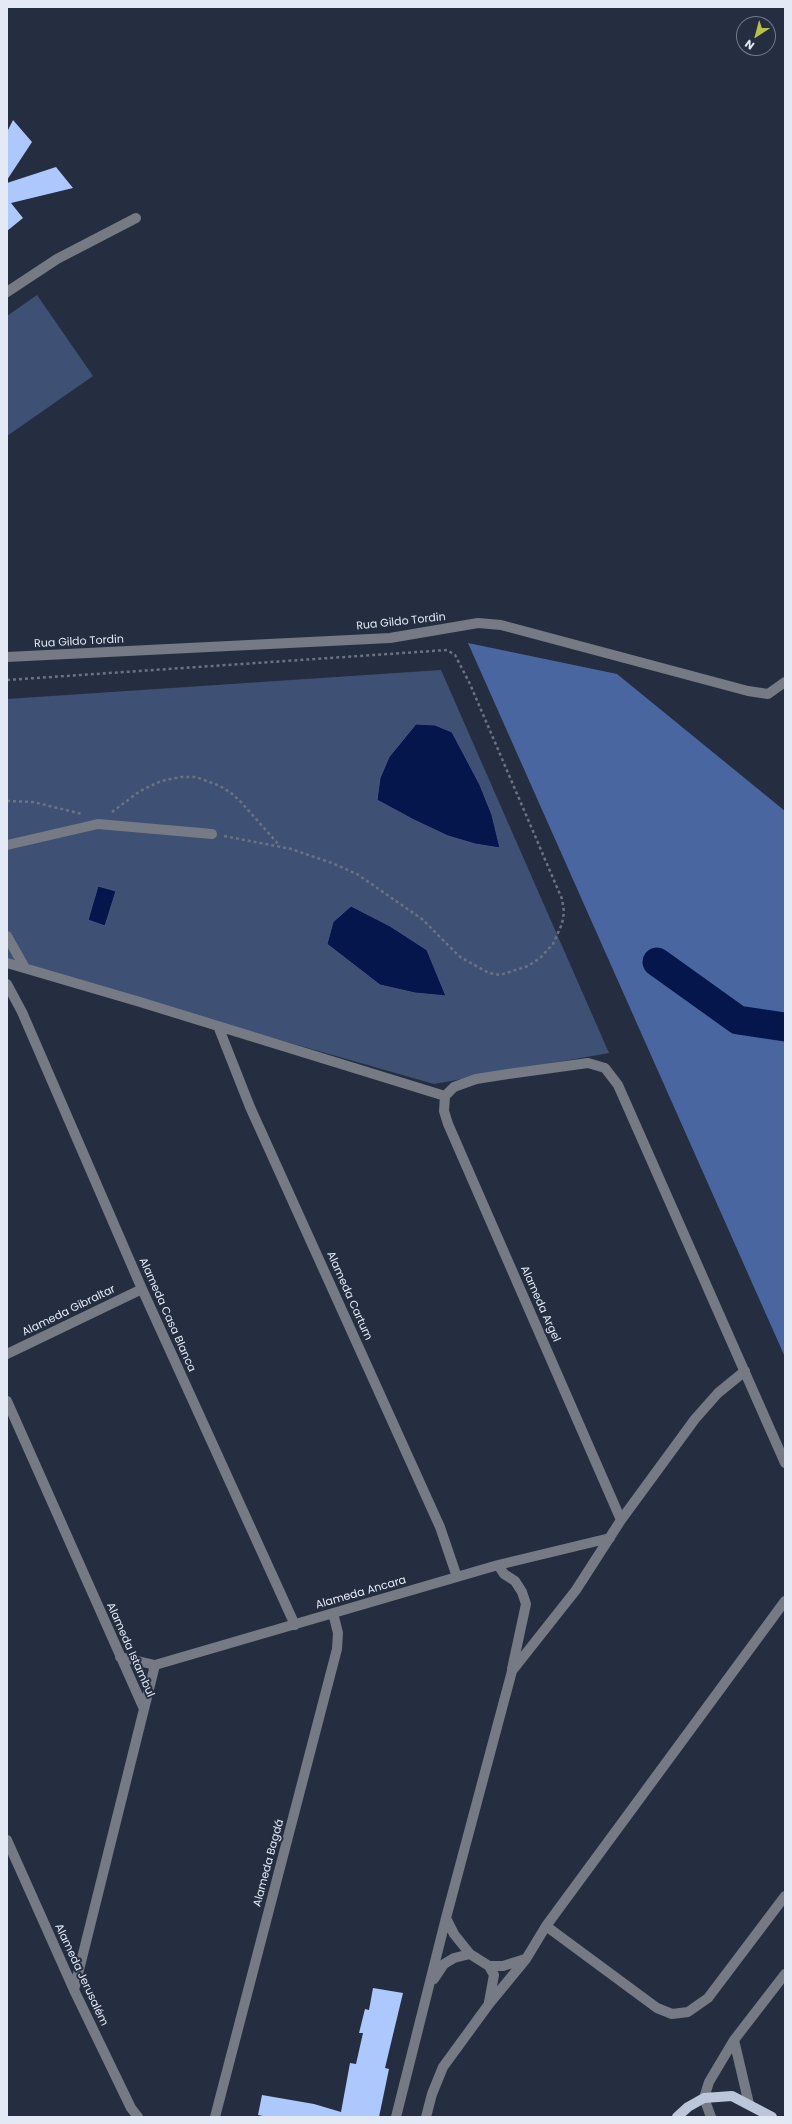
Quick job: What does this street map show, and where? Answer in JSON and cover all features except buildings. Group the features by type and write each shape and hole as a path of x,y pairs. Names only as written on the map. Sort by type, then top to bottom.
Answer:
{"main road":[{"path":"678,2117 688,2108 704,2098 732,2096 772,2117"}],"street":[{"path":"7,292 57,259 136,218"},
{"name":"Rua Gildo Tordin","path":"7,658 390,638 478,623 501,625 748,691 768,694 785,682"},
{"path":"7,845 98,824 212,834"},
{"path":"7,936 28,969"},
{"path":"7,963 444,1096 454,1087 476,1079 588,1063 605,1068 618,1085 785,1463"},
{"name":"Alameda Casa Blanca","path":"7,984 22,1012 142,1290 295,1624"},
{"name":"Alameda Cartum","path":"218,1026 250,1107 440,1527 457,1577"},
{"name":"Alameda Argel","path":"444,1096 444,1111 448,1124 620,1520"},
{"name":"Alameda Gibraltar","path":"7,1354 142,1290"},
{"path":"512,1671 576,1590 620,1520 695,1419 718,1393 744,1371"},
{"name":"Alameda Istambul","path":"7,1401 144,1709 74,1990"},
{"name":"Alameda Ancara","path":"155,1666 498,1565 610,1538"},
{"path":"396,2117 431,1985 446,1918 512,1671 526,1604 522,1592 515,1581 504,1574 498,1565"},
{"path":"426,2117 432,2094 444,2067 489,2004 526,1959 546,1926 785,1601"},
{"name":"Alameda Bagdá","path":"215,2117 337,1649 338,1633 333,1614"},
{"path":"120,1657 155,1666 144,1709"},
{"name":"Alameda Jerusalém","path":"7,1840 74,1990 131,2108 138,2117"},
{"path":"546,1926 657,2008 672,2014 688,2012 708,1998 785,1896"},
{"path":"446,1918 454,1934 470,1954 489,1966 494,1975 489,2004"},
{"path":"431,1985 444,1964 454,1958 470,1954"},
{"path":"489,1966 503,1966 526,1959"},
{"path":"711,2117 704,2098 710,2082 734,2040 785,1974"},
{"path":"734,2040 749,2104"}],"path":[{"path":"7,680 447,650 455,655 470,684 562,900 564,912 562,924 553,944 534,962 500,975 489,973 460,957 422,919 358,874 332,862 280,846 212,834"},
{"path":"7,801 33,802 68,809 85,815 98,824 117,807 140,791 161,781 181,777 196,777 220,786 231,793 280,846"}],"shaded area":[{"path":"37,295 93,376 7,436 7,316"},
{"path":"468,643 617,674 785,811 785,1357"},
{"path":"441,670 609,1053 434,1084 7,962 7,699"},
{"path":"416,724 435,725 452,732 480,785 492,815 500,848 475,844 448,836 377,800 380,778 389,757"},
{"path":"98,886 116,891 105,926 88,920"},
{"path":"351,906 390,926 427,950 446,996 415,993 380,985 327,944 333,922"}],"waterway":[{"path":"657,962 738,1020 785,1027"}]}
